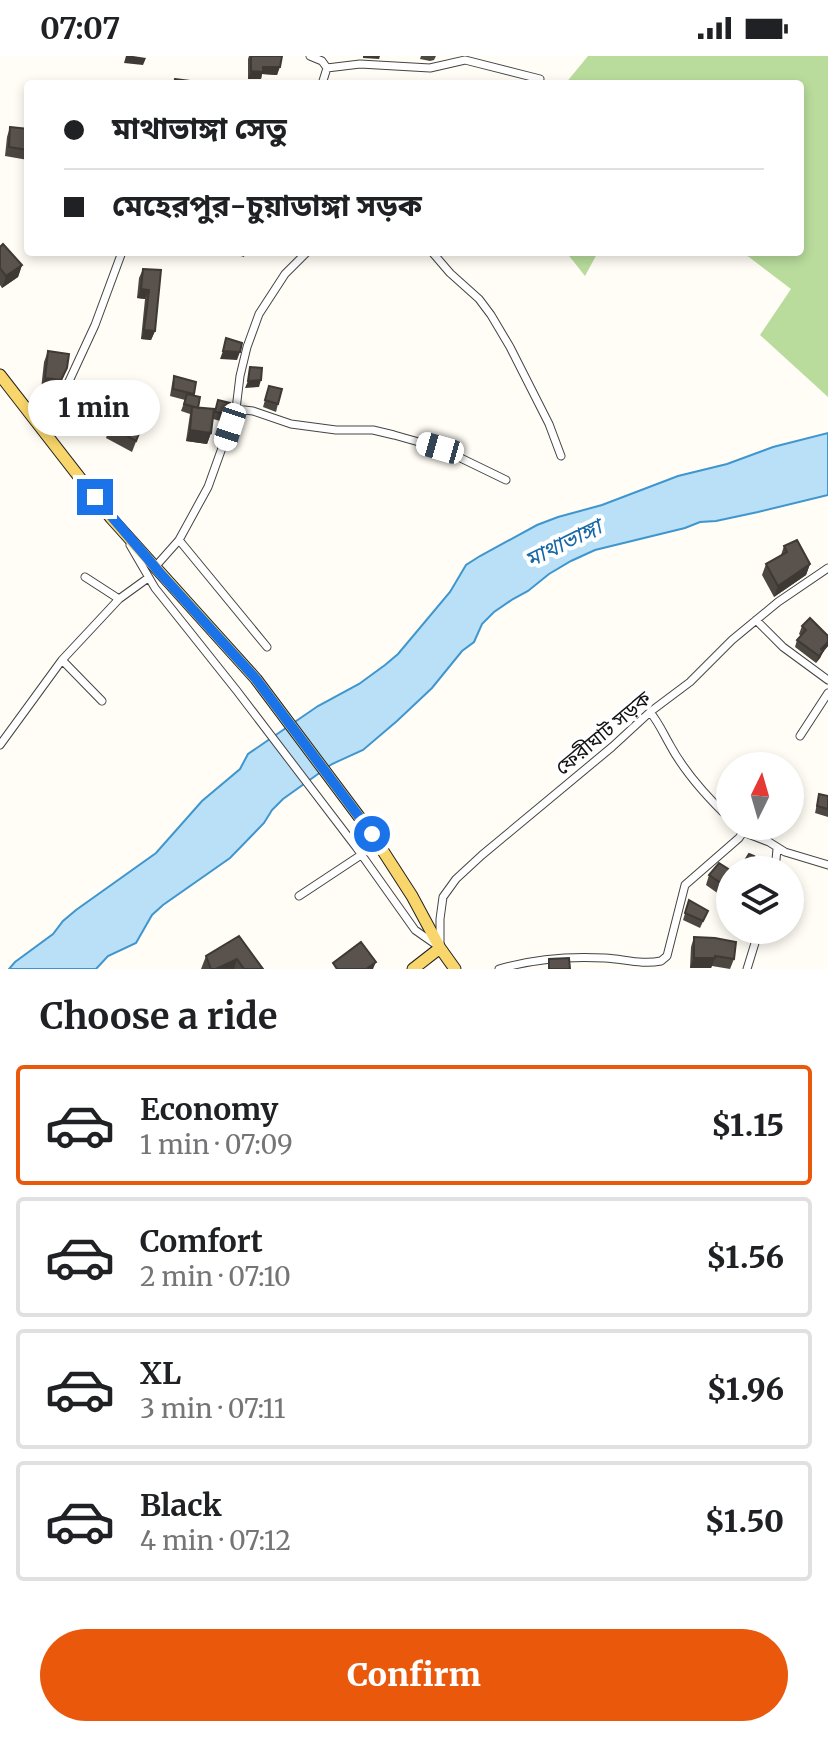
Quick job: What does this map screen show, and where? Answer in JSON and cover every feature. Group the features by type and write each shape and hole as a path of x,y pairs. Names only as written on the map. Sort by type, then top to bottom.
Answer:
{"main road":[{"path":"0,375 122,530 256,679 372,834 455,969"},
{"path":"413,969 440,948"}],"street":[{"path":"310,56 322,61 327,68"},
{"path":"327,68 360,64 430,68 465,60 540,79"},
{"path":"323,80 327,68"},
{"path":"45,433 95,325 121,256"},
{"path":"155,567 179,540 208,487 236,409 247,347 259,314 285,274 303,256"},
{"path":"435,256 491,315 549,424 561,456"},
{"path":"236,409 253,411 291,424 336,430 373,430 394,435 440,448 506,480"},
{"path":"122,530 148,578 356,847 415,930 440,948"},
{"path":"179,540 267,647"},
{"name":"ফেরীঘাট সড়ক","path":"440,948 443,897 456,879 650,712 690,682 732,640 800,585 828,568"},
{"path":"85,577 119,599"},
{"path":"0,745 62,660 119,599 148,578"},
{"path":"756,620 783,647 828,680"},
{"path":"62,660 102,701"},
{"path":"800,736 828,693"},
{"path":"650,712 688,774 716,804"},
{"path":"499,969 542,959 661,961 667,956 685,885 737,840"},
{"path":"765,840 777,849 799,858 828,865"},
{"path":"776,856 777,849"},
{"path":"299,896 361,855"},
{"path":"747,969 755,944"}],"green space":[{"path":"588,56 828,56 828,397 760,335 791,289 747,256 804,256 804,80 568,80"},
{"path":"569,256 596,256 585,276"}],"water":[{"name":"মাথাভাঙ্গা","path":"828,433 828,495 700,522 595,550 571,561 494,612 482,624 474,642 397,721 363,750 332,764 283,799 230,858 152,915 136,943 108,956 96,969 9,969 53,934 76,910 156,853 202,801 240,769 248,754 318,706 359,684 398,654 450,592 466,565 537,525 558,517 602,505 678,476"}],"building":[{"path":"251,56 282,56 280,67 263,67 263,72 251,71"},
{"path":"10,127 24,129 24,149 9,147"},
{"path":"3,244 22,265 6,276 0,268 0,247"},
{"path":"143,269 161,270 155,331 144,330 149,290 141,289"},
{"path":"226,338 242,343 240,352 223,351"},
{"path":"48,351 69,354 61,380 45,378"},
{"path":"250,367 262,368 261,380 248,381"},
{"path":"174,376 196,382 194,394 173,389"},
{"path":"269,386 282,389 278,404 265,400"},
{"path":"187,394 200,397 198,408 184,404"},
{"path":"218,400 230,403 227,414 215,412"},
{"path":"192,407 214,409 211,433 190,430"},
{"path":"120,408 144,421 136,441 110,426"},
{"path":"797,540 810,564 778,586 766,564 787,552 784,546"},
{"path":"810,618 828,636 828,642 819,656 797,640 806,630 802,626"},
{"path":"819,794 828,796 828,809 817,806"},
{"path":"716,867 716,880 709,875"},
{"path":"689,900 708,911 703,921 685,913"},
{"path":"239,936 263,969 244,969 237,959 211,969 206,956"},
{"path":"694,937 716,938 716,944 736,944 734,959 715,956 694,958"},
{"path":"361,942 376,962 366,969 337,969 333,963"},
{"path":"569,958 570,969 549,969 549,959"}],"route":[{"path":"95,497 256,679 372,834"}]}
